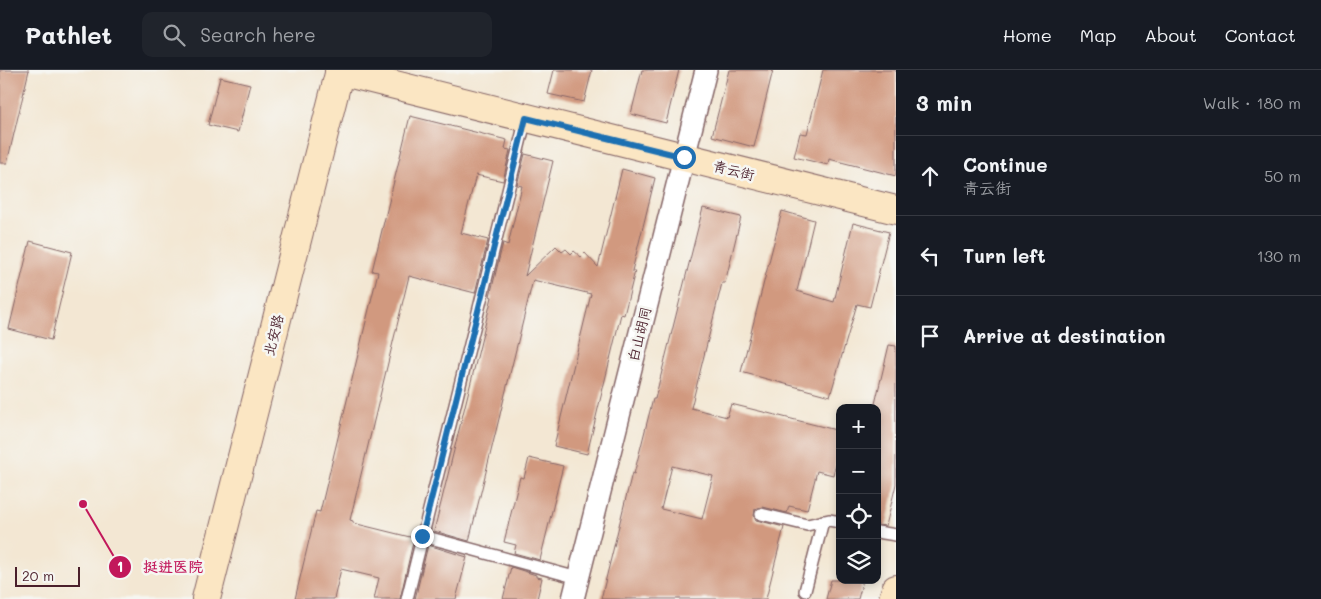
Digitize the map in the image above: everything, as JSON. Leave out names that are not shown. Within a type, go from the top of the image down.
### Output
[{"type":"street","name":"白山胡同","points":[[573,599],[706,70]]},
{"type":"street","name":"青云街","points":[[340,71],[896,210]]},
{"type":"street","name":"北安路","points":[[206,599],[340,71]]},
{"type":"street","points":[[894,599],[896,589]]},
{"type":"lane","points":[[407,599],[526,118]]},
{"type":"lane","points":[[761,514],[807,526],[828,520],[836,521]]},
{"type":"lane","points":[[805,591],[823,521]]},
{"type":"lane","points":[[881,533],[896,535]]},
{"type":"lane","points":[[422,536],[578,578]]},
{"type":"building","points":[[0,70],[29,70],[7,163],[0,163]]},
{"type":"building","points":[[554,70],[592,70],[584,102],[548,94]]},
{"type":"building","points":[[642,70],[679,70],[666,123],[631,114]]},
{"type":"building","points":[[729,70],[773,70],[754,147],[712,136]]},
{"type":"building","points":[[823,70],[896,70],[896,176],[829,159],[828,165],[794,157],[800,133],[807,134]]},
{"type":"building","points":[[220,77],[250,84],[238,132],[208,125]]},
{"type":"building","points":[[410,116],[507,140],[505,149],[510,150],[503,181],[476,175],[461,233],[488,240],[475,293],[409,276],[350,520],[353,523],[414,538],[400,599],[374,599],[379,578],[341,569],[334,599],[295,599],[316,511],[320,512],[378,272],[372,271]]},
{"type":"building","points":[[525,154],[553,161],[525,276],[556,246],[562,252],[566,249],[571,254],[574,251],[581,257],[585,253],[598,267],[622,169],[655,178],[632,271],[635,271],[624,315],[621,314],[587,454],[554,446],[591,294],[533,280],[469,541],[434,531],[492,297],[490,296],[503,243],[508,245],[522,186],[517,185]]},
{"type":"building","points":[[703,208],[741,217],[725,283],[722,283],[691,408],[727,417],[731,404],[836,430],[836,463],[833,475],[817,471],[807,510],[789,506],[787,513],[763,507],[755,509],[754,516],[756,520],[784,527],[766,599],[601,599],[632,473],[634,474],[653,399],[655,399]],"holes":[[[672,466],[713,476],[702,519],[661,509]]]},
{"type":"building","points":[[782,211],[814,220],[797,291],[834,302],[853,223],[889,232],[870,307],[857,304],[830,396],[741,372]]},
{"type":"building","points":[[30,241],[72,252],[51,340],[9,329]]},
{"type":"building","points":[[889,345],[896,346],[896,484],[886,526],[881,525],[881,404],[875,404]]},
{"type":"building","points":[[529,458],[563,466],[540,560],[514,553],[516,545],[504,542],[520,477],[524,478]]},
{"type":"building","points":[[428,545],[467,557],[456,599],[415,599]]},
{"type":"building","points":[[511,567],[542,578],[537,599],[503,599]]},
{"type":"building","points":[[831,580],[836,580],[836,584],[862,584],[858,599],[826,599]]},
{"type":"place","name":"挺进医院","points":[[83,504]]},
{"type":"route","points":[[422,536],[526,118],[684,157]]}]
